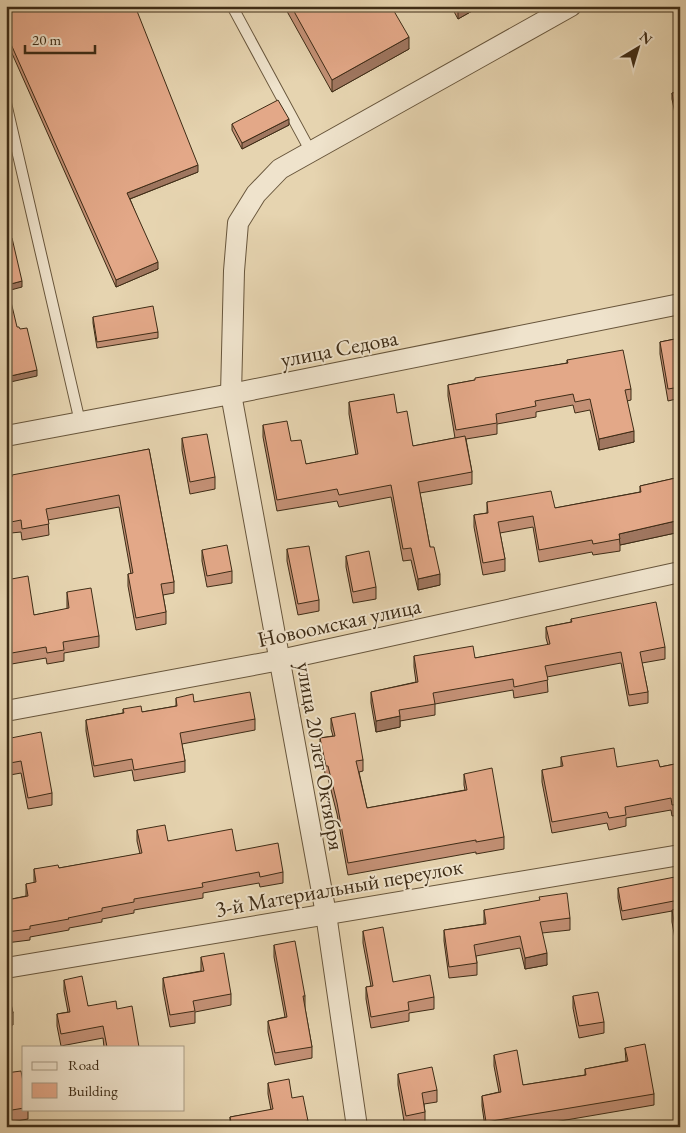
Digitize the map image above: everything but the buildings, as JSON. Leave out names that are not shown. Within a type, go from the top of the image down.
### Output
[{"type":"street","name":"улица 20 лет Октября","points":[[357,1127],[326,914],[231,394],[234,271],[238,223],[256,194],[280,169],[571,6]]},
{"type":"street","name":"улица Седова","points":[[6,436],[231,394],[680,304]]},
{"type":"street","name":"Новоомская улица","points":[[6,712],[280,660],[680,572]]},
{"type":"street","name":"3-й Материальный переулок","points":[[6,968],[680,855]]},
{"type":"lane","points":[[232,6],[311,152]]},
{"type":"lane","points":[[6,103],[80,422]]}]
